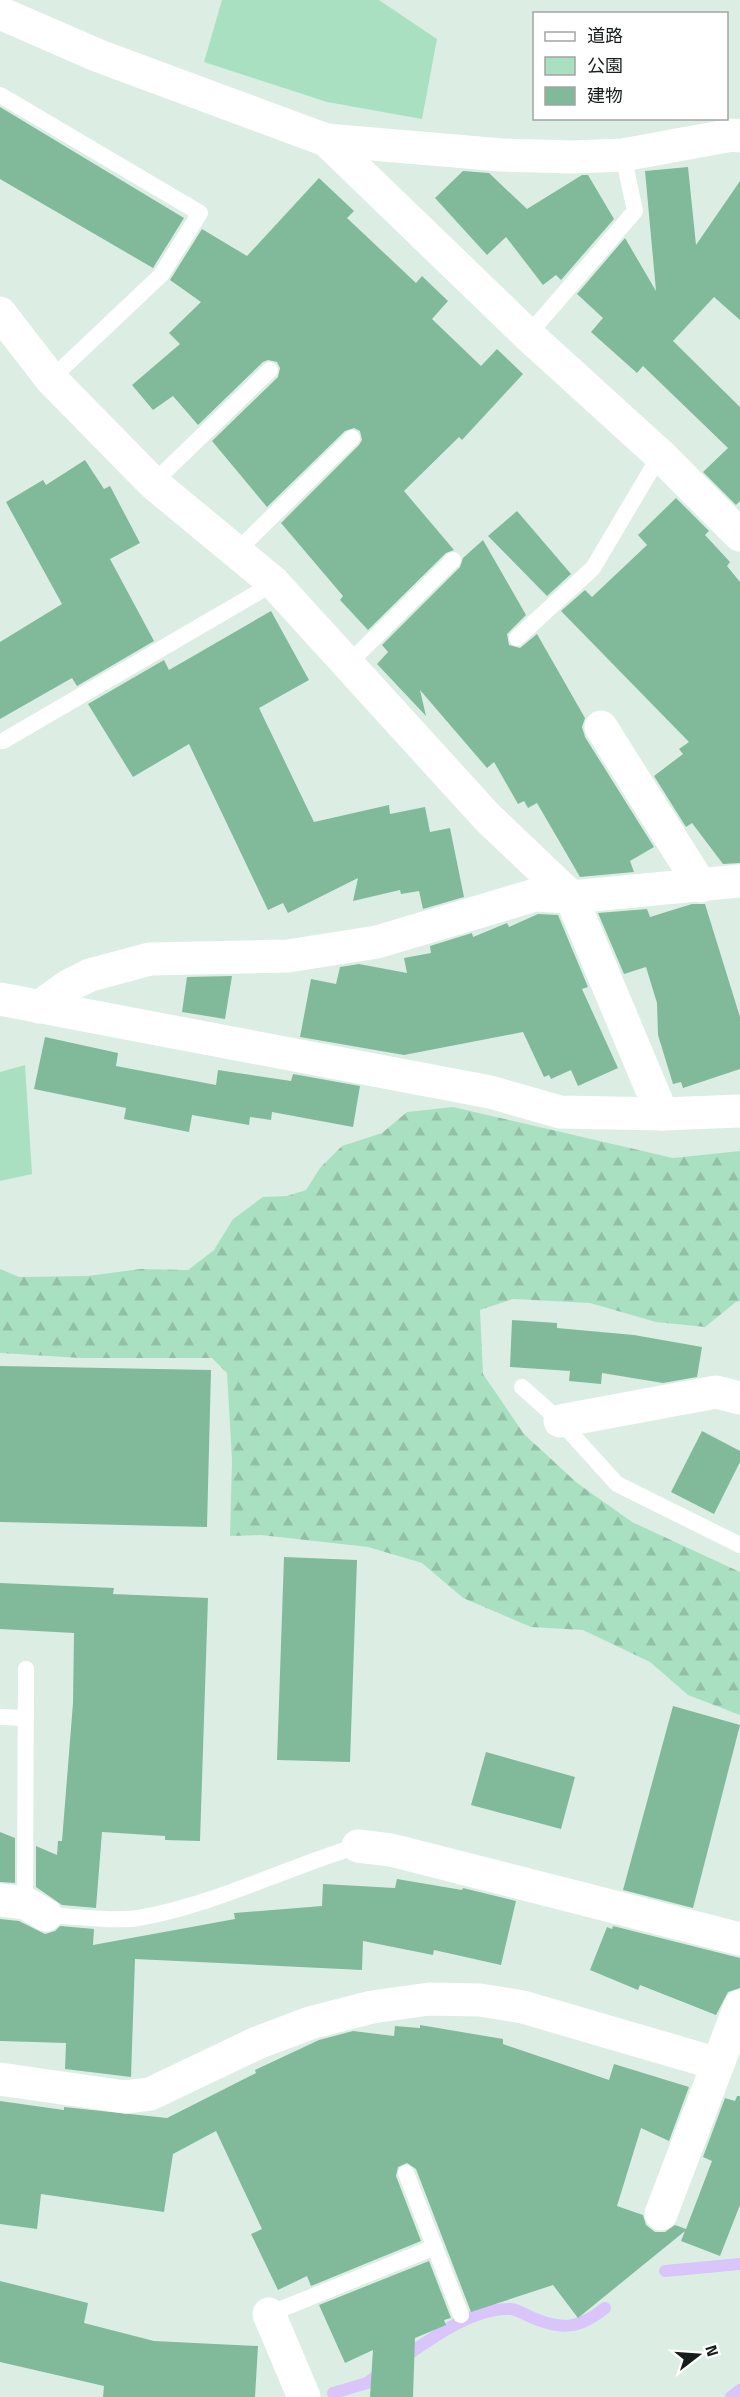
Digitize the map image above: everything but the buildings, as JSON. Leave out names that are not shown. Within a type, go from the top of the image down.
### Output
[{"type":"street","points":[[0,13],[99,56],[326,140],[502,155],[573,157],[622,155],[732,135],[740,136]]},
{"type":"street","points":[[326,140],[528,335],[660,455],[740,535]]},
{"type":"street","points":[[0,314],[51,379],[153,483],[274,583],[487,817],[571,897],[662,1114]]},
{"type":"street","points":[[600,727],[701,886]]},
{"type":"street","points":[[39,1007],[68,986],[90,975],[150,959],[288,956],[377,942],[535,895],[571,897],[740,881]]},
{"type":"street","points":[[0,999],[490,1092],[560,1112],[662,1114],[740,1111]]},
{"type":"street","points":[[560,1422],[716,1392],[740,1398]]},
{"type":"street","points":[[358,1846],[391,1850],[740,1939]]},
{"type":"street","points":[[0,2079],[125,2097],[150,2094],[257,2043],[310,2023],[372,2007],[429,1999],[480,2000],[523,2007],[718,2064]]},
{"type":"street","points":[[661,2214],[740,2006]]},
{"type":"street","points":[[269,2314],[304,2397]]},
{"type":"lane","points":[[0,95],[200,213],[161,275],[51,379]]},
{"type":"lane","points":[[528,335],[635,211],[622,155]]},
{"type":"lane","points":[[153,483],[270,370]]},
{"type":"lane","points":[[237,551],[352,438]]},
{"type":"lane","points":[[517,638],[592,568],[660,455]]},
{"type":"lane","points":[[349,663],[453,560]]},
{"type":"lane","points":[[3,741],[274,583]]},
{"type":"lane","points":[[522,1387],[560,1422],[618,1484],[740,1545]]},
{"type":"lane","points":[[26,1669],[24,1906],[137,1918],[214,1897],[308,1861],[358,1846]]},
{"type":"lane","points":[[0,1717],[26,1718]]},
{"type":"lane","points":[[406,2173],[462,2315]]},
{"type":"lane","points":[[269,2314],[435,2247]]},
{"type":"green space","points":[[222,0],[379,0],[437,39],[422,119],[327,102],[204,62]]},
{"type":"green space","points":[[25,1065],[32,1174],[0,1181],[0,1072]]},
{"type":"green space","points":[[453,1107],[673,1158],[740,1151],[740,1301],[705,1327],[656,1322],[590,1303],[513,1299],[480,1310],[483,1374],[524,1434],[577,1483],[632,1522],[740,1572],[740,1715],[688,1695],[650,1662],[583,1630],[531,1627],[463,1598],[422,1563],[368,1547],[261,1535],[230,1536],[232,1460],[227,1373],[212,1358],[81,1358],[0,1353],[0,1269],[19,1277],[87,1276],[141,1269],[188,1270],[214,1250],[233,1219],[263,1197],[287,1196],[306,1190],[320,1168],[342,1146],[382,1133],[407,1112]]},
{"type":"waterway","points":[[665,2271],[740,2264]]},
{"type":"waterway","points":[[403,2358],[454,2325],[483,2313],[511,2309],[543,2322],[562,2326],[578,2324],[605,2308]]},
{"type":"waterway","points":[[333,2393],[367,2383],[384,2371]]},
{"type":"waterway","points":[[731,2397],[740,2390]]}]
